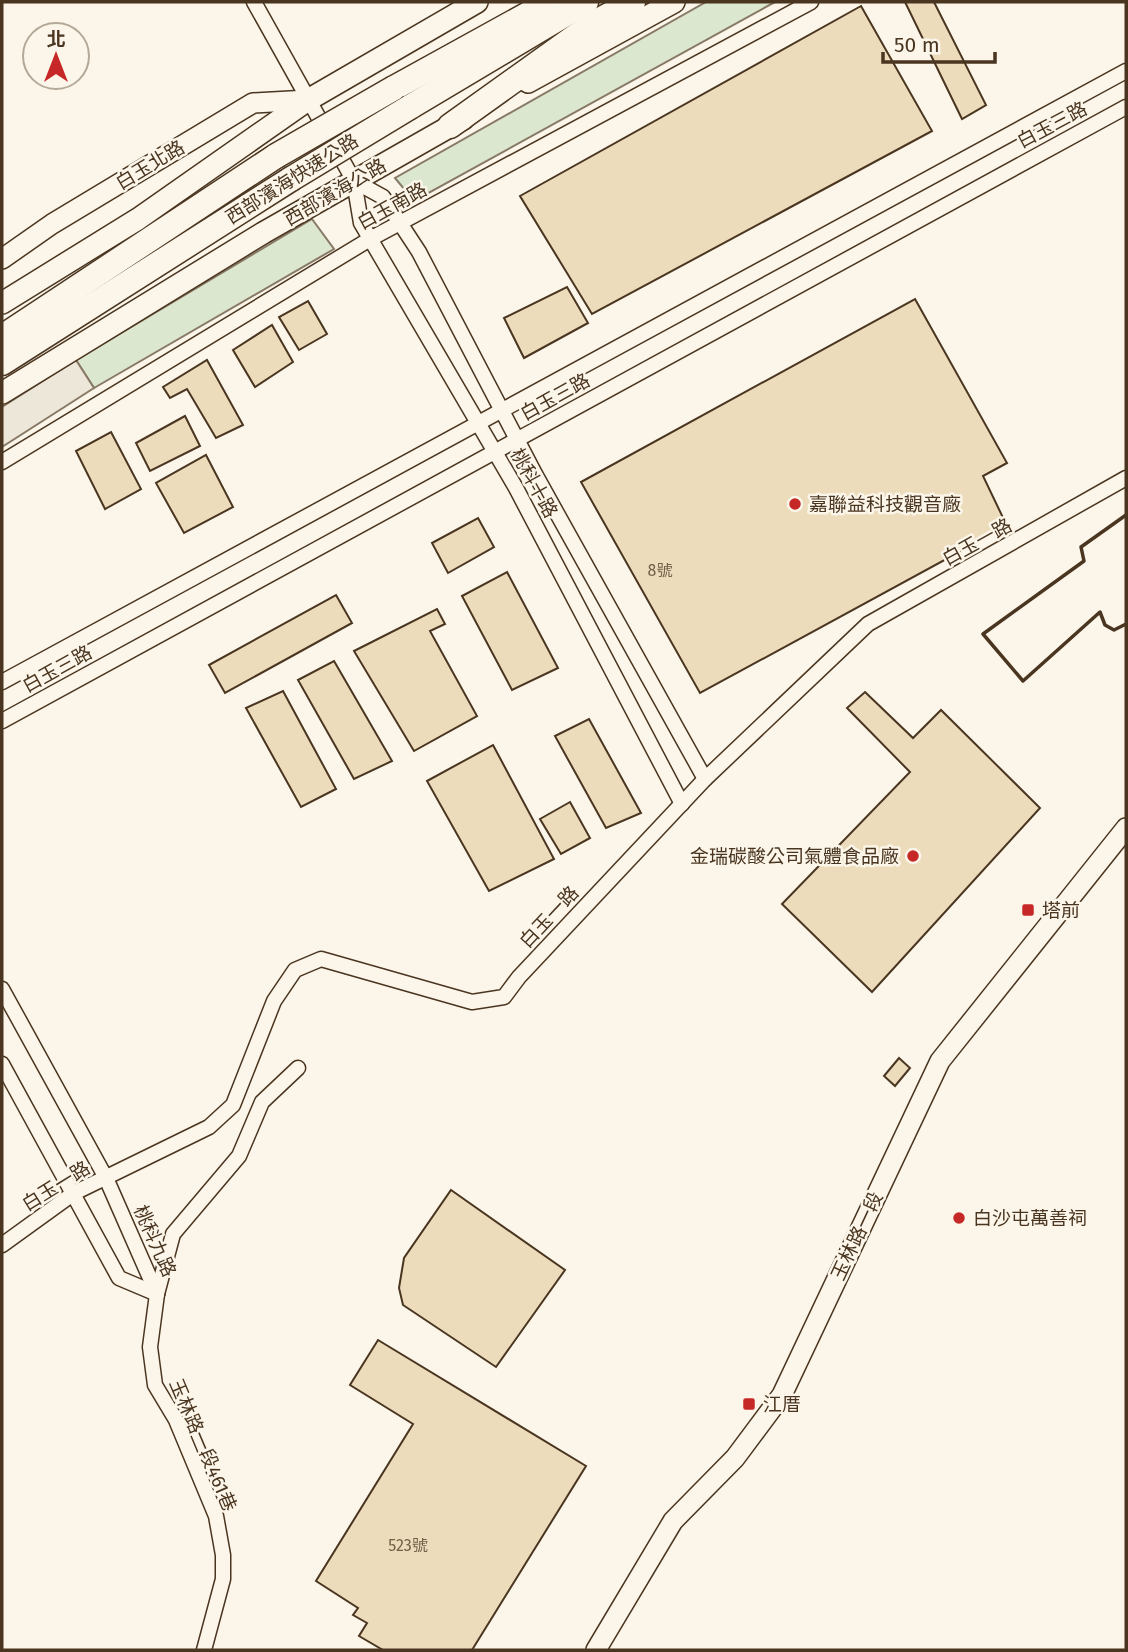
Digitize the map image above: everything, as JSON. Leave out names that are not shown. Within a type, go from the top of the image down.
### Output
[{"type":"highway","name":"西部濱海快速公路","points":[[2,363],[291,179],[402,98],[550,2]]},
{"type":"highway","name":"西部濱海快速公路","points":[[2,337],[276,156],[402,98],[586,2]]},
{"type":"highway","points":[[450,126],[594,23],[633,2]]},
{"type":"main road","points":[[2,303],[138,219],[308,100],[477,2]]},
{"type":"main road","name":"西部濱海公路","points":[[2,393],[263,233],[674,2]]},
{"type":"street","name":"桃科十路","points":[[254,2],[354,181],[361,223],[495,453],[682,804]]},
{"type":"street","name":"白玉南路","points":[[2,463],[370,239],[811,2]]},
{"type":"street","name":"白玉三路","points":[[2,681],[1126,71]]},
{"type":"street","name":"白玉北路","points":[[2,259],[52,224],[253,103],[308,100]]},
{"type":"street","name":"白玉三路","points":[[2,721],[1126,107]]},
{"type":"street","name":"桃科十路","points":[[354,181],[383,197],[400,223],[705,779]]},
{"type":"street","name":"白玉一路","points":[[2,1245],[74,1193],[209,1126],[233,1105],[274,1001],[295,970],[321,959],[354,966],[425,991],[472,1002],[504,997],[705,779],[868,624],[1126,478]]},
{"type":"street","name":"玉林路一段","points":[[596,1650],[673,1521],[735,1458],[782,1395],[940,1061],[1126,828]]},
{"type":"street","name":"桃科九路","points":[[2,989],[106,1178],[158,1294]]},
{"type":"street","name":"桃科九路","points":[[2,1064],[120,1278],[158,1294]]},
{"type":"street","name":"玉林路一段461巷","points":[[204,1650],[223,1579],[223,1555],[216,1516],[176,1420],[155,1385],[150,1347],[158,1294],[173,1234],[239,1156],[262,1102],[298,1068]]},
{"type":"green space","points":[[706,2],[775,2],[414,201],[395,178]]},
{"type":"green space","points":[[312,219],[334,249],[94,388],[76,360]]},
{"type":"shaded area","points":[[76,360],[94,388],[2,447],[2,407]]},
{"type":"building","points":[[905,2],[934,2],[986,105],[962,119]]},
{"type":"building","points":[[861,6],[932,131],[592,314],[520,196]]},
{"type":"building","points":[[567,287],[588,323],[524,358],[504,318]]},
{"type":"building","name":"嘉聯益科技觀音廠","points":[[915,299],[1007,463],[983,476],[1007,526],[700,693],[581,482]]},
{"type":"building","points":[[308,301],[327,334],[299,350],[279,317]]},
{"type":"building","points":[[272,325],[293,362],[255,387],[233,350]]},
{"type":"building","points":[[207,360],[243,425],[216,438],[187,389],[170,398],[163,387]]},
{"type":"building","points":[[185,416],[200,446],[150,471],[136,443]]},
{"type":"building","points":[[111,432],[141,489],[105,509],[76,451]]},
{"type":"building","points":[[206,455],[233,507],[184,533],[156,483]]},
{"type":"building","points":[[478,518],[494,547],[448,573],[432,543]]},
{"type":"building","points":[[507,572],[558,668],[512,690],[462,596]]},
{"type":"building","points":[[336,595],[352,623],[225,693],[209,665]]},
{"type":"building","points":[[437,609],[445,624],[430,631],[477,716],[414,751],[354,651]]},
{"type":"building","points":[[334,661],[392,761],[354,779],[298,680]]},
{"type":"building","points":[[283,691],[336,789],[301,807],[246,708]]},
{"type":"building","name":"金瑞碳酸公司氣體食品廠","points":[[865,692],[913,738],[941,710],[1040,808],[872,992],[782,904],[910,772],[847,708]]},
{"type":"building","points":[[589,719],[641,813],[606,828],[555,736]]},
{"type":"building","points":[[493,745],[554,859],[489,891],[427,781]]},
{"type":"building","points":[[570,802],[590,838],[561,854],[540,819]]},
{"type":"building","points":[[899,1058],[910,1068],[895,1086],[884,1076]]},
{"type":"building","points":[[451,1190],[565,1270],[496,1367],[403,1305],[399,1288],[404,1258]]},
{"type":"building","points":[[378,1340],[586,1466],[472,1650],[383,1650],[359,1636],[367,1623],[353,1615],[358,1608],[316,1581],[413,1424],[350,1385]]},
{"type":"wall","points":[[1126,515],[1081,547],[1084,561],[983,634],[1023,681],[1100,612],[1105,625],[1114,630],[1126,624]]},
{"type":"place","name":"嘉聯益科技觀音廠","points":[[795,504]]},
{"type":"place","name":"金瑞碳酸公司氣體食品廠","points":[[913,856]]},
{"type":"place","name":"塔前","points":[[1028,910]]},
{"type":"place","name":"白沙屯萬善祠","points":[[959,1218]]},
{"type":"place","name":"江厝","points":[[749,1404]]}]
